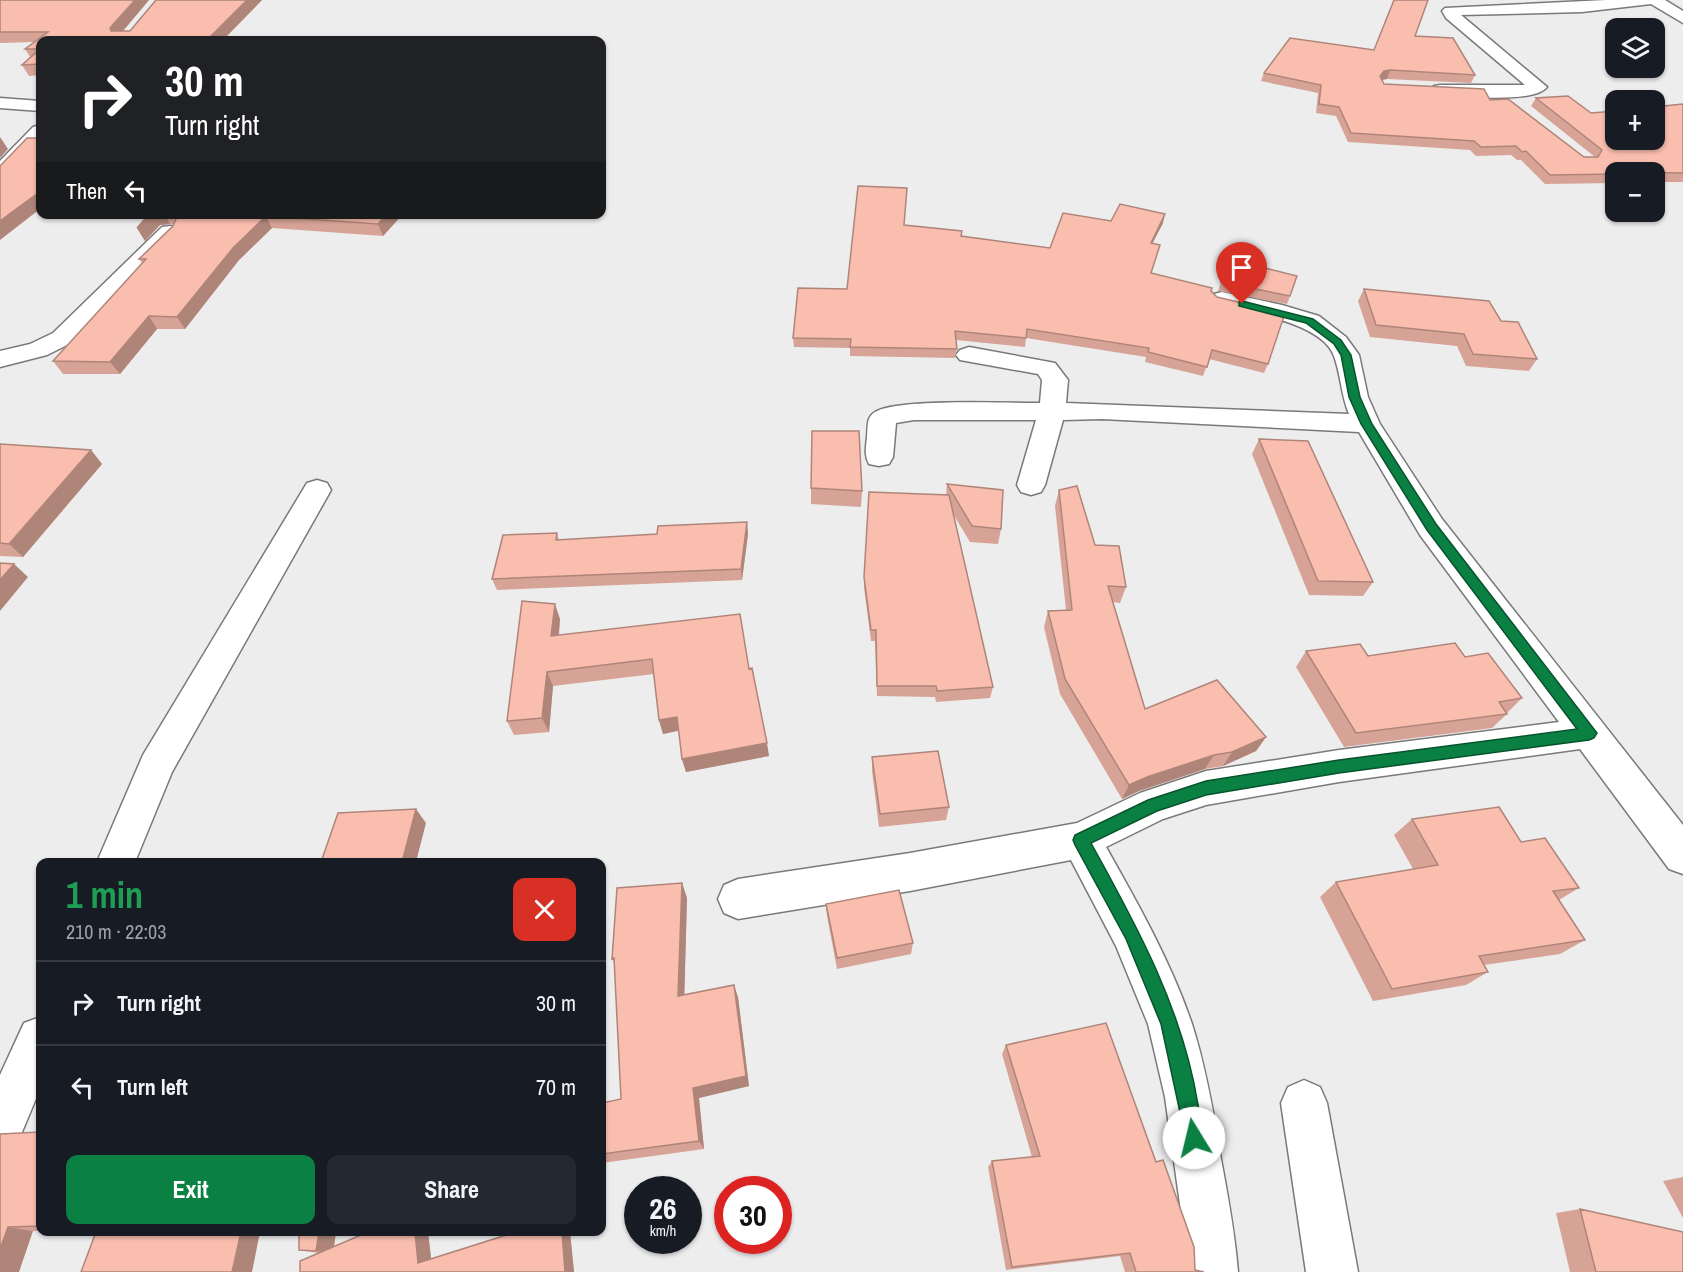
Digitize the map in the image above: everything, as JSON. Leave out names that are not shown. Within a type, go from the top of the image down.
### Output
[{"type":"street","points":[[1422,88],[1497,91],[1538,87],[1451,15],[1450,11],[1582,7],[1649,0]]},
{"type":"street","points":[[1655,0],[1683,18]]},
{"type":"street","points":[[1497,91],[1524,112]]},
{"type":"street","points":[[4,111],[33,105]]},
{"type":"street","points":[[0,172],[36,135]]},
{"type":"street","points":[[0,359],[38,350],[63,338],[170,232]]},
{"type":"street","points":[[1222,299],[1282,312],[1310,321],[1337,342],[1346,355],[1354,397],[1367,424],[1431,527],[1683,856]]},
{"type":"street","points":[[969,355],[1046,368],[1055,380],[1052,410],[1030,485]]},
{"type":"street","points":[[879,457],[882,419],[890,415],[914,412],[1052,410],[1367,424]]},
{"type":"street","points":[[118,858],[156,766],[317,490]]},
{"type":"street","points":[[738,899],[910,872],[1081,840],[1153,805],[1206,788],[1339,766],[1589,733]]},
{"type":"street","points":[[1081,840],[1132,933],[1170,1024],[1188,1097],[1210,1240],[1212,1272]]},
{"type":"street","points":[[0,1127],[36,1048]]},
{"type":"street","points":[[1304,1103],[1332,1272]]},
{"type":"building","points":[[0,0],[135,0],[110,28],[111,31],[130,31],[156,0],[247,0],[211,36],[43,36],[48,32],[0,32]]},
{"type":"building","points":[[1394,0],[1428,0],[1415,36],[1453,38],[1475,75],[1390,70],[1384,71],[1380,76],[1384,84],[1484,89],[1490,100],[1508,99],[1584,157],[1598,157],[1602,150],[1536,98],[1568,96],[1591,113],[1605,112],[1605,150],[1665,150],[1665,106],[1683,104],[1683,173],[1665,173],[1665,162],[1605,162],[1605,174],[1550,175],[1526,151],[1522,152],[1516,146],[1481,147],[1474,141],[1351,133],[1339,107],[1319,104],[1321,85],[1264,73],[1290,38],[1374,50]]},
{"type":"building","points":[[36,41],[36,49],[25,49]]},
{"type":"building","points":[[36,53],[36,64],[22,65]]},
{"type":"building","points":[[27,138],[36,138],[36,194],[0,221],[0,166]]},
{"type":"building","points":[[858,186],[907,188],[904,225],[962,231],[961,236],[1050,248],[1063,213],[1111,221],[1120,204],[1165,214],[1151,243],[1160,245],[1151,273],[1212,288],[1211,291],[1217,297],[1285,313],[1268,364],[1212,350],[1207,367],[1148,352],[1149,348],[1027,329],[1026,338],[955,331],[957,349],[850,347],[851,339],[793,338],[798,288],[847,289]]},
{"type":"building","points":[[176,219],[263,219],[233,248],[177,317],[149,316],[110,362],[53,361],[146,259],[139,259],[173,226]]},
{"type":"building","points":[[308,219],[382,219],[378,224]]},
{"type":"building","points":[[1233,260],[1297,276],[1290,296],[1221,282]]},
{"type":"building","points":[[1364,289],[1489,301],[1501,321],[1518,322],[1537,359],[1473,354],[1464,334],[1376,325]]},
{"type":"building","points":[[812,431],[859,431],[862,491],[811,488]]},
{"type":"building","points":[[1259,439],[1308,441],[1373,582],[1318,581]]},
{"type":"building","points":[[0,444],[91,450],[9,544],[0,543]]},
{"type":"building","points":[[947,484],[1003,490],[1001,529],[972,526]]},
{"type":"building","points":[[1077,486],[1095,545],[1119,546],[1126,587],[1108,586],[1145,709],[1217,680],[1266,737],[1232,752],[1214,755],[1129,785],[1065,679],[1048,611],[1072,610],[1059,490]]},
{"type":"building","points":[[869,492],[949,495],[993,687],[937,691],[936,686],[877,686],[876,630],[871,630],[864,577]]},
{"type":"building","points":[[747,522],[741,569],[492,579],[503,535],[557,533],[556,540],[657,534],[658,526]]},
{"type":"building","points":[[0,563],[14,564],[0,580]]},
{"type":"building","points":[[522,601],[555,604],[551,636],[740,614],[749,669],[752,668],[767,743],[682,759],[677,717],[659,720],[652,659],[547,672],[542,718],[507,721]]},
{"type":"building","points":[[1455,643],[1465,657],[1488,653],[1522,698],[1499,702],[1507,714],[1356,733],[1306,651],[1360,644],[1368,656]]},
{"type":"building","points":[[938,751],[949,807],[880,814],[872,757]]},
{"type":"building","points":[[1499,807],[1521,842],[1545,838],[1579,888],[1553,891],[1585,940],[1479,956],[1488,972],[1392,989],[1336,882],[1438,865],[1412,819]]},
{"type":"building","points":[[416,809],[403,858],[322,858],[338,813]]},
{"type":"building","points":[[682,883],[678,996],[734,985],[746,1076],[693,1088],[699,1141],[606,1153],[606,1102],[621,1099],[614,958],[612,959],[617,888]]},
{"type":"building","points":[[899,890],[913,943],[837,958],[826,904]]},
{"type":"building","points":[[1106,1023],[1156,1162],[1163,1160],[1194,1247],[1195,1270],[1204,1272],[1136,1272],[1130,1253],[1012,1267],[992,1161],[1040,1156],[1006,1045]]},
{"type":"building","points":[[36,1132],[36,1226],[8,1227],[0,1249],[0,1134]]},
{"type":"building","points":[[1580,1209],[1683,1232],[1683,1272],[1596,1272]]},
{"type":"building","points":[[94,1236],[240,1236],[232,1272],[81,1272]]},
{"type":"building","points":[[299,1236],[318,1236],[316,1251],[299,1250]]},
{"type":"building","points":[[359,1236],[415,1236],[418,1263],[503,1236],[562,1236],[565,1272],[300,1272],[300,1261]]},
{"type":"route","points":[[1194,1138],[1188,1097],[1170,1024],[1132,933],[1081,840],[1153,805],[1206,788],[1339,766],[1589,733],[1431,527],[1367,424],[1354,397],[1346,355],[1337,342],[1310,321],[1282,312],[1242,304]]}]
